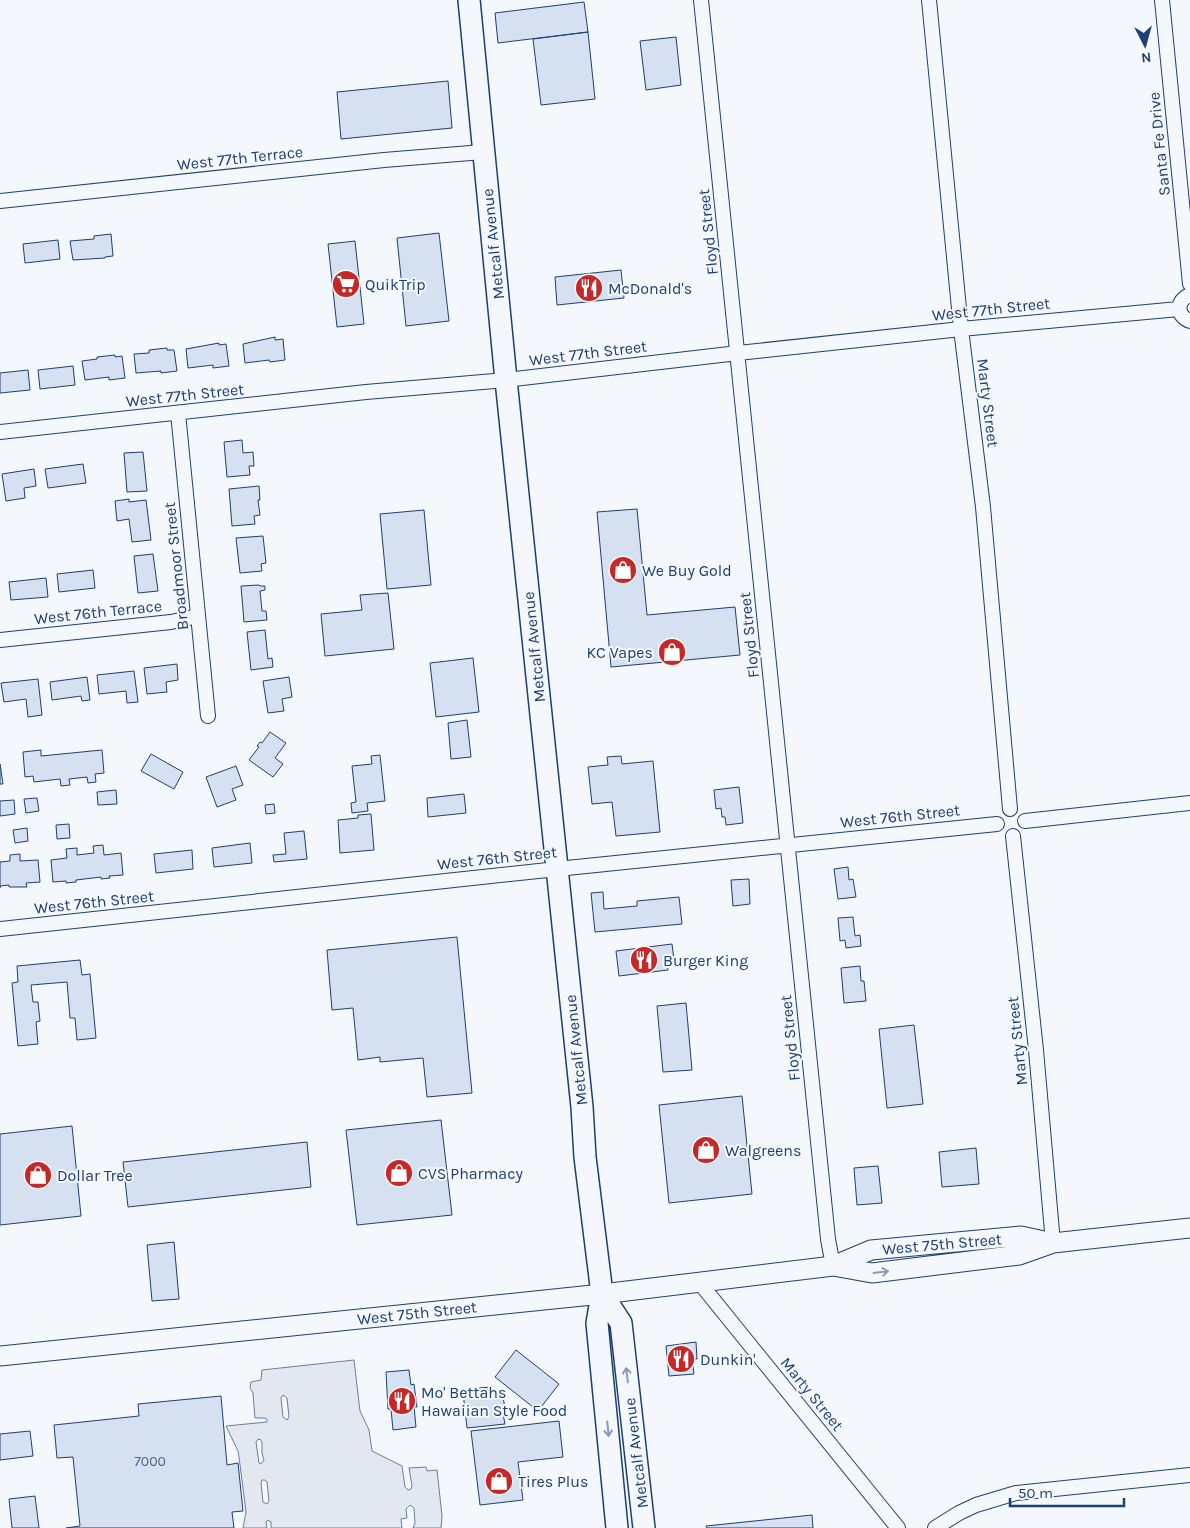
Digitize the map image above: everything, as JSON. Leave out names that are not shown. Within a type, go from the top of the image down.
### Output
[{"type":"main road","name":"Metcalf Avenue","points":[[469,0],[506,380],[582,1107],[585,1158],[602,1294],[597,1323],[617,1528]]},
{"type":"main road","name":"West 75th Street","points":[[0,1356],[602,1294],[833,1266],[871,1250],[1021,1236],[1053,1243],[1190,1228]]},
{"type":"main road","name":"Metcalf Avenue","points":[[602,1294],[621,1323],[644,1528]]},
{"type":"street","name":"Floyd Street","points":[[701,0],[828,1239],[833,1266]]},
{"type":"street","name":"Marty Street","points":[[929,0],[961,329],[983,507],[1010,810]]},
{"type":"street","name":"Santa Fe Drive","points":[[1162,0],[1190,284]]},
{"type":"street","name":"West 77th Terrace","points":[[0,201],[384,160],[483,152]]},
{"type":"street","points":[[1190,295],[1181,301],[1179,309],[1183,318],[1190,321]]},
{"type":"street","name":"West 77th Street","points":[[0,432],[366,392],[506,380],[961,329],[1179,309]]},
{"type":"street","name":"Broadmoor Street","points":[[178,413],[208,716]]},
{"type":"street","name":"West 76th Terrace","points":[[0,640],[171,622],[198,616]]},
{"type":"street","points":[[1025,821],[1190,803]]},
{"type":"street","points":[[1010,810],[1022,813],[1025,821],[1022,831],[1013,836],[1005,836],[997,824],[1001,813],[1010,810]]},
{"type":"street","name":"West 76th Street","points":[[0,930],[557,869],[997,824]]},
{"type":"street","name":"Marty Street","points":[[1013,836],[1036,1050],[1053,1243]]},
{"type":"street","name":"Marty Street","points":[[699,1282],[898,1528]]},
{"type":"street","points":[[936,1528],[959,1513],[976,1505],[1016,1493],[1190,1475]]},
{"type":"shaded area","points":[[354,1360],[360,1411],[369,1430],[372,1451],[402,1466],[405,1487],[408,1490],[412,1486],[409,1468],[426,1467],[427,1471],[437,1470],[442,1516],[441,1528],[413,1528],[415,1523],[414,1508],[410,1505],[406,1509],[407,1518],[401,1519],[402,1528],[271,1528],[271,1522],[268,1520],[266,1522],[267,1528],[243,1528],[246,1512],[238,1451],[226,1426],[267,1422],[265,1418],[255,1418],[253,1393],[250,1388],[251,1382],[261,1380],[262,1370]],"holes":[[[283,1395],[287,1398],[289,1417],[287,1420],[283,1417],[281,1398]],[[260,1439],[262,1442],[264,1460],[261,1464],[259,1463],[257,1440]],[[262,1480],[267,1482],[269,1501],[267,1504],[263,1502]]]},
{"type":"building","points":[[584,2],[588,32],[498,43],[495,13]]},
{"type":"building","points":[[588,32],[595,99],[541,105],[533,39]]},
{"type":"building","points":[[676,37],[681,85],[646,90],[640,41]]},
{"type":"building","points":[[448,81],[452,128],[341,139],[337,92]]},
{"type":"building","name":"QuikTrip","points":[[439,233],[449,321],[406,326],[397,238]]},
{"type":"building","points":[[111,234],[113,256],[73,260],[70,241],[94,239],[94,236]]},
{"type":"building","points":[[58,240],[60,259],[25,263],[23,244]]},
{"type":"building","name":"QuikTrip","points":[[355,241],[364,324],[337,327],[328,244]]},
{"type":"building","name":"McDonald's","points":[[621,270],[624,298],[557,305],[555,277]]},
{"type":"building","points":[[275,337],[275,340],[283,339],[285,360],[245,363],[243,344]]},
{"type":"building","points":[[219,343],[219,345],[226,344],[229,366],[213,368],[213,365],[188,368],[186,349]]},
{"type":"building","points":[[167,348],[167,350],[174,350],[177,371],[136,373],[134,354],[149,353],[149,350]]},
{"type":"building","points":[[115,355],[115,357],[122,356],[125,378],[109,380],[109,377],[85,380],[82,361]]},
{"type":"building","points":[[73,366],[75,385],[40,389],[38,370]]},
{"type":"building","points":[[28,370],[30,390],[0,393],[0,373]]},
{"type":"building","points":[[242,440],[243,453],[253,452],[254,466],[249,466],[250,475],[227,477],[224,442]]},
{"type":"building","points":[[143,452],[147,491],[127,492],[124,453]]},
{"type":"building","points":[[83,464],[86,483],[48,488],[45,469]]},
{"type":"building","points":[[34,469],[36,486],[24,488],[25,498],[6,501],[2,474]]},
{"type":"building","points":[[259,486],[260,515],[254,516],[255,524],[232,526],[229,489]]},
{"type":"building","points":[[129,499],[129,502],[146,500],[151,540],[132,542],[129,519],[117,521],[115,501]]},
{"type":"building","points":[[637,509],[647,615],[735,607],[740,655],[611,667],[597,512]]},
{"type":"building","points":[[424,510],[431,585],[387,589],[380,514]]},
{"type":"building","points":[[263,536],[266,563],[261,564],[262,571],[240,573],[236,538]]},
{"type":"building","points":[[153,554],[158,591],[138,593],[134,556]]},
{"type":"building","points":[[93,570],[95,588],[59,592],[57,574]]},
{"type":"building","points":[[46,578],[48,597],[11,600],[9,582]]},
{"type":"building","points":[[241,586],[265,586],[265,590],[260,591],[262,611],[266,611],[267,620],[244,622]]},
{"type":"building","points":[[388,593],[394,649],[325,656],[321,614],[362,610],[360,595]]},
{"type":"building","points":[[265,630],[268,659],[272,658],[273,667],[251,670],[247,632]]},
{"type":"building","points":[[473,658],[479,712],[436,717],[430,663]]},
{"type":"building","points":[[177,664],[178,680],[166,682],[167,692],[147,694],[144,668]]},
{"type":"building","points":[[134,671],[138,702],[127,703],[126,691],[99,694],[97,675]]},
{"type":"building","points":[[87,677],[90,700],[82,701],[81,696],[52,700],[50,682]]},
{"type":"building","points":[[289,677],[292,697],[282,699],[284,711],[268,713],[263,681]]},
{"type":"building","points":[[38,679],[42,715],[28,717],[26,699],[4,702],[1,683]]},
{"type":"building","points":[[467,720],[471,757],[451,759],[448,723]]},
{"type":"building","points":[[270,732],[286,743],[275,758],[283,764],[273,777],[249,760],[259,747],[257,746],[260,742],[262,743]]},
{"type":"building","points":[[41,750],[41,756],[102,750],[104,773],[95,774],[96,782],[88,783],[87,777],[69,779],[70,785],[61,786],[60,779],[34,782],[33,776],[25,777],[23,752]]},
{"type":"building","points":[[151,754],[183,772],[174,789],[141,771]]},
{"type":"building","points":[[380,755],[385,801],[367,803],[368,811],[352,813],[351,803],[356,802],[352,766],[372,764],[371,756]]},
{"type":"building","points":[[621,756],[622,764],[653,761],[660,832],[616,836],[612,802],[592,804],[588,767],[608,765],[607,757]]},
{"type":"building","points":[[0,764],[3,784],[0,784]]},
{"type":"building","points":[[236,766],[243,785],[232,789],[236,800],[217,807],[206,777]]},
{"type":"building","points":[[739,787],[743,823],[726,825],[725,817],[722,817],[721,808],[716,809],[714,790]]},
{"type":"building","points":[[116,790],[117,804],[98,805],[97,792]]},
{"type":"building","points":[[464,794],[466,813],[428,817],[427,798]]},
{"type":"building","points":[[37,798],[39,811],[26,813],[24,799]]},
{"type":"building","points":[[14,800],[15,814],[0,816],[0,801]]},
{"type":"building","points":[[274,804],[275,813],[266,814],[265,805]]},
{"type":"building","points":[[371,814],[374,850],[340,853],[338,820],[358,818],[358,815]]},
{"type":"building","points":[[69,824],[70,838],[57,839],[56,825]]},
{"type":"building","points":[[27,828],[28,841],[15,843],[13,830]]},
{"type":"building","points":[[304,831],[307,859],[274,862],[273,855],[286,854],[284,833]]},
{"type":"building","points":[[250,843],[252,863],[214,867],[212,848]]},
{"type":"building","points":[[103,845],[104,855],[121,853],[123,875],[109,876],[110,878],[101,879],[101,877],[76,880],[76,882],[66,883],[66,881],[53,882],[51,860],[67,858],[66,849],[77,848],[77,855],[94,853],[93,846]]},
{"type":"building","points":[[192,850],[193,869],[156,873],[154,854]]},
{"type":"building","points":[[20,854],[20,861],[38,860],[40,882],[26,883],[27,887],[0,886],[0,862],[10,861],[10,855]]},
{"type":"building","points":[[848,867],[849,880],[853,879],[856,897],[838,899],[834,869]]},
{"type":"building","points":[[749,879],[750,904],[733,906],[731,880]]},
{"type":"building","points":[[603,892],[604,909],[637,906],[637,901],[679,897],[682,924],[595,932],[591,893]]},
{"type":"building","points":[[853,917],[855,936],[860,935],[861,946],[846,948],[845,940],[840,941],[838,918]]},
{"type":"building","points":[[457,937],[472,1093],[427,1097],[423,1058],[380,1062],[380,1057],[358,1060],[353,1008],[332,1010],[327,950]]},
{"type":"building","name":"Burger King","points":[[672,944],[674,960],[667,960],[668,970],[619,976],[616,951]]},
{"type":"building","points":[[80,960],[82,975],[90,974],[96,1038],[77,1040],[75,1018],[70,1018],[67,982],[31,985],[33,1002],[38,1002],[40,1021],[36,1022],[38,1044],[18,1046],[12,983],[18,982],[17,966]]},
{"type":"building","points":[[860,966],[861,981],[864,981],[866,1001],[844,1003],[841,968]]},
{"type":"building","points":[[686,1003],[692,1070],[663,1072],[657,1006]]},
{"type":"building","points":[[914,1025],[923,1104],[887,1108],[879,1029]]},
{"type":"building","name":"Walgreens","points":[[742,1096],[752,1194],[669,1203],[659,1105]]},
{"type":"building","name":"CVS Pharmacy","points":[[441,1120],[452,1215],[357,1225],[346,1130]]},
{"type":"building","name":"Dollar Tree","points":[[72,1126],[81,1216],[0,1225],[0,1134]]},
{"type":"building","points":[[307,1142],[311,1187],[128,1207],[123,1162]]},
{"type":"building","points":[[976,1148],[979,1184],[942,1187],[939,1152]]},
{"type":"building","points":[[878,1166],[882,1203],[857,1205],[854,1168]]},
{"type":"building","points":[[174,1242],[179,1299],[152,1301],[147,1245]]},
{"type":"building","name":"Dunkin'","points":[[696,1342],[697,1359],[692,1359],[694,1374],[669,1376],[666,1346]]},
{"type":"building","points":[[516,1350],[559,1384],[538,1411],[495,1377]]},
{"type":"building","name":"Mo' Bettahs Hawaiian Style Food","points":[[409,1370],[411,1385],[414,1384],[417,1407],[414,1407],[416,1427],[393,1430],[391,1409],[388,1409],[386,1372]]},
{"type":"building","points":[[491,1387],[503,1397],[505,1408],[502,1409],[505,1424],[467,1428],[463,1392]]},
{"type":"building","points":[[221,1396],[227,1465],[238,1463],[243,1511],[232,1512],[234,1528],[66,1528],[80,1526],[73,1457],[57,1458],[54,1425],[139,1416],[138,1404]]},
{"type":"building","name":"Tires Plus","points":[[559,1421],[563,1457],[518,1462],[523,1500],[480,1505],[471,1431]]},
{"type":"building","points":[[30,1431],[33,1456],[0,1460],[0,1434]]},
{"type":"building","points":[[35,1496],[39,1528],[12,1528],[9,1499]]},
{"type":"building","points":[[812,1515],[813,1528],[707,1528],[706,1526]]},
{"type":"place","name":"QuikTrip","points":[[346,284]]},
{"type":"place","name":"McDonald's","points":[[589,288]]},
{"type":"place","name":"We Buy Gold","points":[[623,570]]},
{"type":"place","name":"KC Vapes","points":[[672,652]]},
{"type":"place","name":"Burger King","points":[[644,960]]},
{"type":"place","name":"Walgreens","points":[[706,1150]]},
{"type":"place","name":"CVS Pharmacy","points":[[399,1173]]},
{"type":"place","name":"Dollar Tree","points":[[38,1175]]},
{"type":"place","name":"Dunkin'","points":[[681,1359]]},
{"type":"place","name":"Mo' Bettahs Hawaiian Style Food","points":[[402,1401]]},
{"type":"place","name":"Tires Plus","points":[[499,1481]]}]
